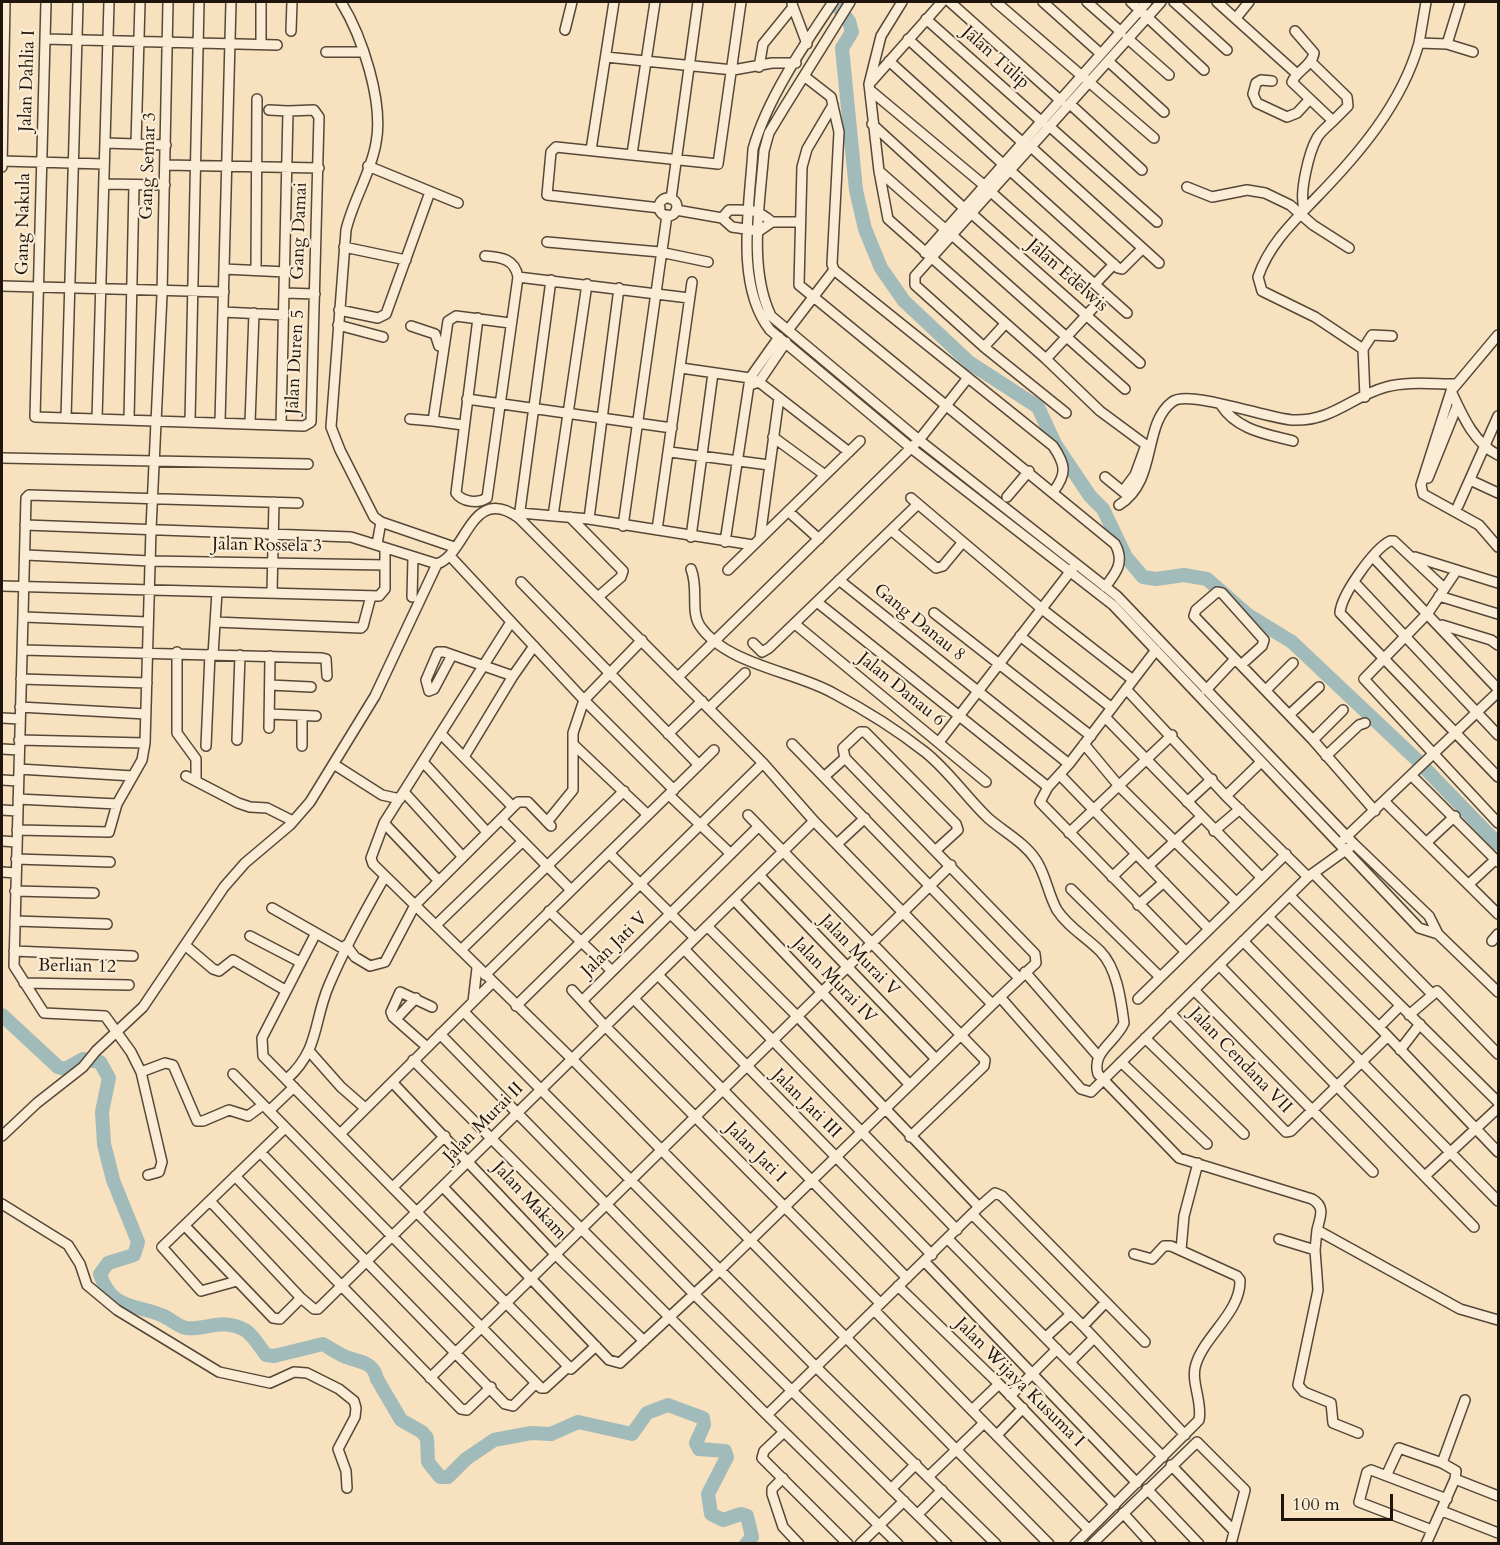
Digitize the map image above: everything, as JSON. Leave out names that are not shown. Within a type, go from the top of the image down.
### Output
[{"type":"street","points":[[2,167],[5,2]]},
{"type":"street","name":"Jalan Dahlia I","points":[[42,162],[46,2]]},
{"type":"street","points":[[78,2],[66,418],[281,425],[288,111],[269,110]]},
{"type":"street","points":[[97,419],[109,2]]},
{"type":"street","points":[[136,144],[140,2]]},
{"type":"street","name":"Gang Semar 3","points":[[17,830],[109,832],[117,804],[142,760],[145,743],[152,499],[162,290],[169,42],[168,2]]},
{"type":"street","points":[[190,422],[199,2]]},
{"type":"street","points":[[220,422],[231,2]]},
{"type":"street","points":[[261,2],[261,44]]},
{"type":"street","points":[[291,31],[292,2]]},
{"type":"street","points":[[341,2],[370,74],[377,125],[376,141],[351,208],[344,247],[331,427],[369,511],[381,522],[452,551],[511,622],[700,825],[730,854]]},
{"type":"street","points":[[565,30],[572,2]]},
{"type":"street","points":[[591,150],[614,2]]},
{"type":"street","points":[[632,154],[655,2]]},
{"type":"street","points":[[671,199],[698,2]]},
{"type":"street","points":[[667,215],[660,208],[547,195],[554,148],[632,154],[675,162],[718,164],[741,2]]},
{"type":"street","points":[[774,326],[759,281],[759,231],[755,211],[753,149],[758,131],[833,2]]},
{"type":"street","points":[[902,2],[881,36],[870,87],[872,124],[888,219],[1046,359],[1100,411],[1146,445],[1126,494]]},
{"type":"street","points":[[870,87],[888,61],[942,2]]},
{"type":"street","points":[[950,2],[1142,170]]},
{"type":"street","points":[[996,2],[1154,138]]},
{"type":"street","points":[[1042,2],[1164,112]]},
{"type":"street","points":[[1087,2],[1169,75]]},
{"type":"street","points":[[1131,2],[1204,70]]},
{"type":"street","points":[[1144,13],[1148,2]]},
{"type":"street","points":[[1066,413],[984,347],[915,285],[915,276],[928,256],[1124,35],[1144,13],[1161,2]]},
{"type":"street","points":[[1174,2],[1227,50]]},
{"type":"street","points":[[1217,2],[1297,74]]},
{"type":"street","points":[[1236,18],[1249,2]]},
{"type":"street","points":[[1363,349],[1259,286],[1258,277],[1284,231],[1367,142],[1414,61],[1426,2]]},
{"type":"street","points":[[1447,44],[1460,2]]},
{"type":"street","points":[[759,67],[763,44],[792,4]]},
{"type":"street","points":[[792,4],[807,44]]},
{"type":"street","points":[[848,5],[769,133],[755,211],[749,230],[748,280],[755,304],[782,339],[911,448],[1074,568],[1106,587],[1351,840],[1431,919],[1438,934],[1498,992]]},
{"type":"street","name":"Jalan Tulip","points":[[926,19],[1157,222]]},
{"type":"street","points":[[1295,31],[1313,49],[1311,62],[1293,79],[1294,86],[1333,121]]},
{"type":"street","points":[[45,39],[277,45]]},
{"type":"street","points":[[908,39],[1159,263]]},
{"type":"street","points":[[1419,43],[1447,44],[1473,52]]},
{"type":"street","points":[[326,52],[362,52]]},
{"type":"street","points":[[606,57],[733,70],[772,63],[796,63]]},
{"type":"street","points":[[888,61],[1114,264],[1122,269],[1143,249]]},
{"type":"street","points":[[1301,211],[1305,174],[1316,140],[1348,106],[1347,97],[1311,62]]},
{"type":"street","points":[[804,76],[828,93],[840,137],[832,264],[834,270],[1053,446],[1064,469],[1063,480],[1053,492]]},
{"type":"street","points":[[1272,81],[1261,80],[1256,83],[1253,94],[1257,103],[1287,117],[1297,113],[1309,100]]},
{"type":"street","points":[[870,87],[1127,313]]},
{"type":"street","points":[[256,270],[257,99]]},
{"type":"street","points":[[833,105],[805,153],[798,281],[813,296],[947,407],[1029,471],[1115,544],[1120,556],[1120,565],[1106,587]]},
{"type":"street","name":"Gang Damai","points":[[288,111],[317,112],[319,168],[315,294]]},
{"type":"street","name":"Jalan Edelwis","points":[[872,124],[1140,363]]},
{"type":"street","points":[[105,143],[166,145]]},
{"type":"street","points":[[2,161],[104,164]]},
{"type":"street","name":"Gang Nakula","points":[[42,162],[34,415],[37,418],[66,418]]},
{"type":"street","points":[[166,165],[319,168]]},
{"type":"street","points":[[368,166],[458,202]]},
{"type":"street","points":[[879,171],[1125,389]]},
{"type":"street","points":[[104,184],[165,185]]},
{"type":"street","points":[[129,420],[134,184]]},
{"type":"street","points":[[1187,187],[1212,197],[1241,191],[1258,191],[1301,211],[1349,248]]},
{"type":"street","points":[[339,310],[382,317],[394,297],[430,192]]},
{"type":"street","points":[[660,208],[663,200],[671,199],[676,203],[676,210]]},
{"type":"street","points":[[667,215],[676,210],[722,218],[728,226],[759,231],[772,222]]},
{"type":"street","points":[[722,218],[729,210],[755,211],[772,222],[800,222]]},
{"type":"street","points":[[623,526],[667,215]]},
{"type":"street","points":[[547,242],[660,252],[708,262]]},
{"type":"street","points":[[344,247],[406,260]]},
{"type":"street","points":[[478,318],[456,493],[461,498],[482,501],[487,498],[518,277],[517,269],[508,260],[485,256]]},
{"type":"street","points":[[1095,284],[1114,264]]},
{"type":"street","points":[[224,269],[285,272]]},
{"type":"street","points":[[788,330],[834,270]]},
{"type":"street","points":[[518,277],[689,298]]},
{"type":"street","points":[[520,515],[551,280]]},
{"type":"street","points":[[657,530],[670,452],[692,282]]},
{"type":"street","points":[[553,516],[587,284]]},
{"type":"street","points":[[2,286],[224,292]]},
{"type":"street","points":[[589,519],[620,288]]},
{"type":"street","name":"Jalan Duren 5","points":[[281,425],[308,425],[311,422],[315,294],[285,294]]},
{"type":"street","points":[[1046,359],[1106,294]]},
{"type":"street","points":[[223,312],[284,315]]},
{"type":"street","points":[[250,423],[254,314]]},
{"type":"street","points":[[433,421],[442,350],[452,317],[510,323]]},
{"type":"street","points":[[984,347],[1005,324]]},
{"type":"street","points":[[338,325],[383,337]]},
{"type":"street","points":[[411,326],[435,333],[442,350]]},
{"type":"street","points":[[774,326],[788,330],[1074,568],[1113,605],[1260,763],[1419,928],[1438,934]]},
{"type":"street","points":[[1365,397],[1363,349],[1372,335],[1392,336]]},
{"type":"street","points":[[1498,335],[1453,387],[1420,485],[1423,494],[1479,525],[1498,547]]},
{"type":"street","points":[[724,542],[736,461],[753,381],[782,339]]},
{"type":"street","points":[[681,368],[753,381],[780,398],[849,452]]},
{"type":"street","points":[[691,537],[700,456],[713,373]]},
{"type":"street","points":[[678,677],[919,440],[967,379]]},
{"type":"street","points":[[1119,505],[1148,466],[1164,410],[1176,399],[1185,396],[1275,418],[1299,420],[1345,408],[1387,387],[1401,385],[1453,387]]},
{"type":"street","points":[[1453,387],[1457,406],[1484,448],[1498,455]]},
{"type":"street","points":[[757,542],[780,398]]},
{"type":"street","points":[[467,399],[672,428]]},
{"type":"street","points":[[1221,405],[1231,419],[1242,425],[1293,441]]},
{"type":"street","points":[[1428,478],[1457,406]]},
{"type":"street","points":[[1458,506],[1498,416]]},
{"type":"street","points":[[410,419],[463,425]]},
{"type":"street","points":[[773,437],[825,475]]},
{"type":"street","points":[[728,570],[860,441]]},
{"type":"street","points":[[670,452],[770,465]]},
{"type":"street","points":[[2,458],[308,464]]},
{"type":"street","points":[[1007,497],[1029,471]]},
{"type":"street","points":[[1104,477],[1126,494]]},
{"type":"street","points":[[1470,480],[1498,493]]},
{"type":"street","points":[[148,1175],[159,1172],[162,1162],[141,1072],[116,1032],[105,1016],[44,1013],[15,968],[13,939],[26,498],[29,495],[298,503]]},
{"type":"street","points":[[753,643],[765,651],[891,530],[914,501],[1042,609],[1133,680]]},
{"type":"street","points":[[272,593],[274,502]]},
{"type":"street","points":[[2,1136],[83,1067],[96,1051],[143,1007],[224,887],[245,863],[293,821],[310,802],[335,765],[375,696],[437,564],[452,551],[472,522],[489,511],[502,509],[520,515],[589,519],[724,542],[757,542]]},
{"type":"street","points":[[789,512],[819,540]]},
{"type":"street","points":[[520,515],[763,763],[814,821],[1085,1091],[1093,1091],[1243,941],[1351,840],[1375,811],[1456,734],[1498,690],[1439,624],[1373,557]]},
{"type":"street","points":[[570,517],[623,571],[621,578],[598,597]]},
{"type":"street","points":[[2,586],[379,596],[385,589],[381,522]]},
{"type":"street","points":[[25,525],[274,532],[351,537],[437,564]]},
{"type":"street","points":[[891,530],[936,568],[943,566],[962,543]]},
{"type":"street","points":[[1498,614],[1442,592],[1412,556],[1394,541],[1386,543],[1354,582],[1340,613],[1385,657],[1498,777]]},
{"type":"street","name":"Jalan Rossela 3","points":[[26,555],[150,561],[385,565]]},
{"type":"street","points":[[1412,556],[1498,583]]},
{"type":"street","points":[[412,597],[413,558]]},
{"type":"street","points":[[939,742],[1074,568]]},
{"type":"street","points":[[691,569],[696,585],[695,612],[700,626],[716,641],[739,657],[831,691],[874,717],[926,753],[991,820],[1033,856],[1041,868],[1056,909],[1080,934],[1101,951],[1114,975],[1123,1026],[1098,1056],[1097,1071],[1174,1155],[1312,1199],[1318,1203],[1321,1209],[1315,1250],[1318,1290],[1298,1388],[1331,1403],[1332,1422],[1358,1433]]},
{"type":"street","points":[[1457,570],[1428,613],[1364,679],[1431,757],[1498,823]]},
{"type":"street","name":"Gang Danau 8","points":[[839,580],[1069,764]]},
{"type":"street","points":[[521,582],[699,765]]},
{"type":"street","points":[[1354,582],[1498,735]]},
{"type":"street","points":[[206,746],[217,592]]},
{"type":"street","points":[[1206,690],[1238,662],[1262,646],[1264,640],[1222,593],[1217,592],[1196,609],[1194,616],[1238,662],[1266,690],[1313,740],[1375,811]]},
{"type":"street","points":[[215,622],[361,628],[371,596]]},
{"type":"street","points":[[817,602],[1048,787]]},
{"type":"street","points":[[934,613],[1090,736]]},
{"type":"street","points":[[24,616],[148,621]]},
{"type":"street","points":[[511,622],[481,666],[384,823],[371,858],[384,878],[436,925],[477,968],[572,1059],[1049,1544]]},
{"type":"street","name":"Jalan Danau 6","points":[[795,624],[986,782]]},
{"type":"street","points":[[1439,624],[1491,640],[1498,645]]},
{"type":"street","points":[[1020,636],[1112,708]]},
{"type":"street","points":[[272,908],[345,947],[355,957],[370,966],[384,962],[415,905],[512,806],[518,802],[528,802],[549,824],[573,790],[573,733],[584,700],[642,640]]},
{"type":"street","points":[[464,757],[534,646]]},
{"type":"street","points":[[23,650],[177,652],[325,659],[327,676]]},
{"type":"street","points":[[1156,650],[1060,776],[1048,787],[1040,802],[1138,906],[1185,951]]},
{"type":"street","points":[[177,652],[177,734],[197,762],[196,782]]},
{"type":"street","points":[[237,740],[240,655]]},
{"type":"street","points":[[452,655],[513,676]]},
{"type":"street","points":[[269,728],[270,656]]},
{"type":"street","points":[[1266,690],[1293,663]]},
{"type":"street","points":[[668,734],[745,674]]},
{"type":"street","points":[[21,679],[147,683]]},
{"type":"street","points":[[270,685],[311,687]]},
{"type":"street","points":[[1289,715],[1319,687]]},
{"type":"street","points":[[1126,689],[1172,735],[1226,796],[1432,994]]},
{"type":"street","points":[[20,707],[146,714]]},
{"type":"street","points":[[1313,740],[1343,710]]},
{"type":"street","points":[[269,714],[316,716]]},
{"type":"street","points":[[302,716],[302,746]]},
{"type":"street","points":[[1106,717],[1261,877]]},
{"type":"street","points":[[2,718],[20,719]]},
{"type":"street","points":[[1326,756],[1359,725],[1365,723]]},
{"type":"street","points":[[443,1187],[609,1360],[618,1363],[721,1269],[750,1238],[861,1134],[885,1108],[1036,963],[1035,954],[845,758],[843,748],[860,732],[865,732],[956,824],[957,830],[936,850]]},
{"type":"street","points":[[441,734],[512,806]]},
{"type":"street","points":[[1069,833],[1172,735]]},
{"type":"street","points":[[2,749],[19,745],[145,743]]},
{"type":"street","points":[[573,744],[648,815]]},
{"type":"street","points":[[792,744],[930,886],[1022,975],[1098,1056]]},
{"type":"street","points":[[1084,744],[1119,786],[1236,902]]},
{"type":"street","points":[[485,975],[714,750]]},
{"type":"street","points":[[825,776],[845,758]]},
{"type":"street","points":[[423,762],[487,832]]},
{"type":"street","points":[[516,1006],[763,763]]},
{"type":"street","points":[[1226,796],[1260,763]]},
{"type":"street","points":[[335,765],[382,795],[402,796],[462,856]]},
{"type":"street","points":[[19,769],[133,776]]},
{"type":"street","points":[[1413,774],[1497,860],[1469,884]]},
{"type":"street","points":[[186,776],[238,803],[250,807],[267,808],[293,821]]},
{"type":"street","points":[[1060,776],[1208,928]]},
{"type":"street","points":[[1187,802],[1212,779]]},
{"type":"street","points":[[2,780],[18,781]]},
{"type":"street","points":[[461,950],[624,791]]},
{"type":"street","points":[[18,799],[117,804]]},
{"type":"street","points":[[1385,802],[1498,914]]},
{"type":"street","points":[[1214,831],[1240,809]]},
{"type":"street","points":[[2,810],[18,811]]},
{"type":"street","points":[[748,815],[985,1060],[985,1065],[910,1137]]},
{"type":"street","points":[[1427,843],[1455,816]]},
{"type":"street","points":[[1149,866],[1201,817]]},
{"type":"street","points":[[837,844],[865,818]]},
{"type":"street","points":[[501,819],[572,890]]},
{"type":"street","name":"Jalan Murai II","points":[[301,1298],[316,1310],[369,1261],[694,937],[814,821]]},
{"type":"street","points":[[384,823],[438,880]]},
{"type":"street","name":"Jalan Jati V","points":[[583,1000],[759,826]]},
{"type":"street","points":[[2,841],[16,842]]},
{"type":"street","points":[[436,925],[523,841]]},
{"type":"street","points":[[609,853],[694,937]]},
{"type":"street","points":[[1112,877],[1136,854]]},
{"type":"street","points":[[1138,999],[1286,854]]},
{"type":"street","points":[[16,859],[110,862]]},
{"type":"street","points":[[430,1378],[609,1204],[796,1015],[951,865]]},
{"type":"street","points":[[2,872],[16,873]]},
{"type":"street","name":"Jalan Murai V","points":[[759,875],[936,1059]]},
{"type":"street","points":[[141,1072],[165,1063],[173,1065],[197,1121],[203,1121],[229,1110],[248,1116],[266,1107],[290,1083],[310,1052],[326,992],[345,947],[384,878]]},
{"type":"street","points":[[1138,906],[1164,882]]},
{"type":"street","points":[[1071,889],[1160,977]]},
{"type":"street","points":[[15,891],[94,892]]},
{"type":"street","points":[[1290,896],[1399,1007],[1420,1024],[1498,1102]]},
{"type":"street","name":"Jalan Murai IV","points":[[734,900],[910,1085]]},
{"type":"street","points":[[549,910],[612,971]]},
{"type":"street","points":[[1268,917],[1498,1152]]},
{"type":"street","points":[[15,921],[107,924]]},
{"type":"street","points":[[706,926],[885,1108],[976,1211],[1185,1435]]},
{"type":"street","points":[[316,933],[285,990],[261,1046],[263,1056],[569,1366],[574,1369],[596,1346]]},
{"type":"street","points":[[250,936],[300,962]]},
{"type":"street","points":[[2,938],[13,939]]},
{"type":"street","points":[[1243,941],[1498,1201]]},
{"type":"street","points":[[186,946],[213,969],[219,970],[233,960],[285,990]]},
{"type":"street","points":[[684,949],[861,1134],[957,1230]]},
{"type":"street","points":[[14,951],[133,956]]},
{"type":"street","points":[[1219,965],[1474,1227]]},
{"type":"street","points":[[473,1002],[477,968]]},
{"type":"street","name":"Jalan Jati III","points":[[658,975],[836,1158],[1033,1374],[1199,1544]]},
{"type":"street","points":[[340,1134],[493,982]]},
{"type":"street","name":"Berlian 12","points":[[24,983],[129,985]]},
{"type":"street","name":"Jalan Jati I","points":[[572,990],[695,1117],[786,1206],[984,1423],[1089,1530]]},
{"type":"street","points":[[1194,990],[1374,1172]]},
{"type":"street","points":[[1409,1015],[1436,991],[1441,993],[1498,1054]]},
{"type":"street","points":[[427,1047],[390,1012],[398,994],[405,993],[432,1007]]},
{"type":"street","points":[[396,1019],[416,998]]},
{"type":"street","points":[[634,999],[907,1278]]},
{"type":"street","points":[[1379,1028],[1399,1007]]},
{"type":"street","points":[[464,1012],[816,1367],[996,1544]]},
{"type":"street","name":"Jalan Cendana VII","points":[[1170,1013],[1286,1132],[1291,1131],[1313,1110]]},
{"type":"street","points":[[1400,1050],[1420,1024]]},
{"type":"street","points":[[440,1034],[609,1204],[693,1293],[947,1544]]},
{"type":"street","points":[[1313,1110],[1387,1037]]},
{"type":"street","points":[[1145,1038],[1244,1134]]},
{"type":"street","points":[[310,1052],[341,1087],[365,1108]]},
{"type":"street","points":[[413,1059],[668,1317],[898,1544]]},
{"type":"street","points":[[1121,1062],[1207,1144]]},
{"type":"street","points":[[233,1074],[536,1383],[545,1388],[569,1366]]},
{"type":"street","name":"Jalan Makam","points":[[392,1082],[470,1161],[556,1255],[644,1341]]},
{"type":"street","points":[[1426,1176],[1498,1108]]},
{"type":"street","points":[[237,1281],[201,1291],[162,1248],[285,1128]]},
{"type":"street","points":[[393,1187],[445,1136]]},
{"type":"street","points":[[260,1152],[511,1406],[536,1383]]},
{"type":"street","points":[[1181,1250],[1184,1216],[1198,1163]]},
{"type":"street","points":[[235,1176],[463,1410],[491,1387]]},
{"type":"street","points":[[767,1415],[994,1193],[1002,1196],[1145,1342]]},
{"type":"street","points":[[186,1227],[276,1319],[280,1319],[301,1298],[210,1201]]},
{"type":"street","points":[[2,1204],[68,1245],[81,1264],[87,1285],[117,1310],[219,1372],[270,1383],[294,1372],[308,1373],[339,1389],[354,1401],[355,1417],[338,1449],[346,1471],[346,1488]]},
{"type":"street","points":[[1317,1230],[1460,1309],[1498,1320]]},
{"type":"street","points":[[948,1239],[1163,1457]]},
{"type":"street","points":[[1279,1239],[1315,1250]]},
{"type":"street","points":[[1097,1542],[1123,1513],[1163,1457],[1200,1417],[1196,1364],[1227,1315],[1241,1283],[1237,1276],[1166,1245],[1150,1259],[1134,1254]]},
{"type":"street","name":"Jalan Wijaya Kusuma I","points":[[898,1286],[1023,1408],[1115,1505]]},
{"type":"street","points":[[1083,1326],[1106,1302]]},
{"type":"street","points":[[1046,1337],[1071,1314]]},
{"type":"street","points":[[1070,1362],[1094,1338]]},
{"type":"street","points":[[1010,1396],[1057,1349]]},
{"type":"street","points":[[973,1409],[999,1384]]},
{"type":"street","points":[[1442,1463],[1465,1400]]},
{"type":"street","points":[[997,1435],[1023,1408]]},
{"type":"street","points":[[928,1477],[984,1423]]},
{"type":"street","points":[[784,1432],[761,1455],[842,1541]]},
{"type":"street","points":[[1075,1544],[1115,1505],[1171,1465],[1193,1444],[1200,1443],[1243,1488],[1245,1494],[1231,1544]]},
{"type":"street","points":[[1387,1474],[1399,1448],[1455,1470],[1455,1479],[1426,1544]]},
{"type":"street","points":[[891,1488],[916,1464]]},
{"type":"street","points":[[1171,1465],[1234,1531]]},
{"type":"street","points":[[1432,1530],[1359,1502],[1358,1497],[1368,1471],[1387,1474],[1447,1499]]},
{"type":"street","points":[[783,1478],[772,1489],[772,1494],[783,1527],[799,1544]]},
{"type":"street","points":[[1455,1479],[1498,1496]]},
{"type":"street","points":[[918,1514],[942,1490]]},
{"type":"street","points":[[860,1544],[904,1501]]},
{"type":"street","points":[[1442,1511],[1498,1533]]},
{"type":"street","points":[[1123,1513],[1151,1544]]},
{"type":"waterway","points":[[834,2],[849,21],[852,32],[842,48],[856,190],[865,229],[881,268],[904,301],[970,363],[1038,407],[1055,444],[1090,496],[1103,509],[1126,557],[1143,577],[1156,579],[1184,575],[1207,579],[1248,615],[1292,642],[1416,759],[1498,844]]},
{"type":"waterway","points":[[2,1015],[58,1067],[65,1069],[83,1059],[100,1062],[109,1078],[102,1112],[104,1144],[113,1180],[138,1242],[134,1255],[108,1263],[100,1274],[110,1294],[124,1304],[164,1316],[186,1328],[221,1324],[237,1326],[251,1335],[266,1355],[274,1356],[323,1344],[341,1355],[368,1365],[372,1368],[401,1420],[422,1432],[427,1438],[428,1462],[440,1477],[448,1477],[466,1459],[494,1440],[531,1433],[551,1434],[578,1422],[632,1434],[647,1413],[668,1405],[703,1418],[704,1425],[696,1443],[699,1449],[725,1451],[727,1457],[708,1494],[711,1514],[723,1520],[741,1514],[747,1516],[752,1537],[746,1544]]}]
